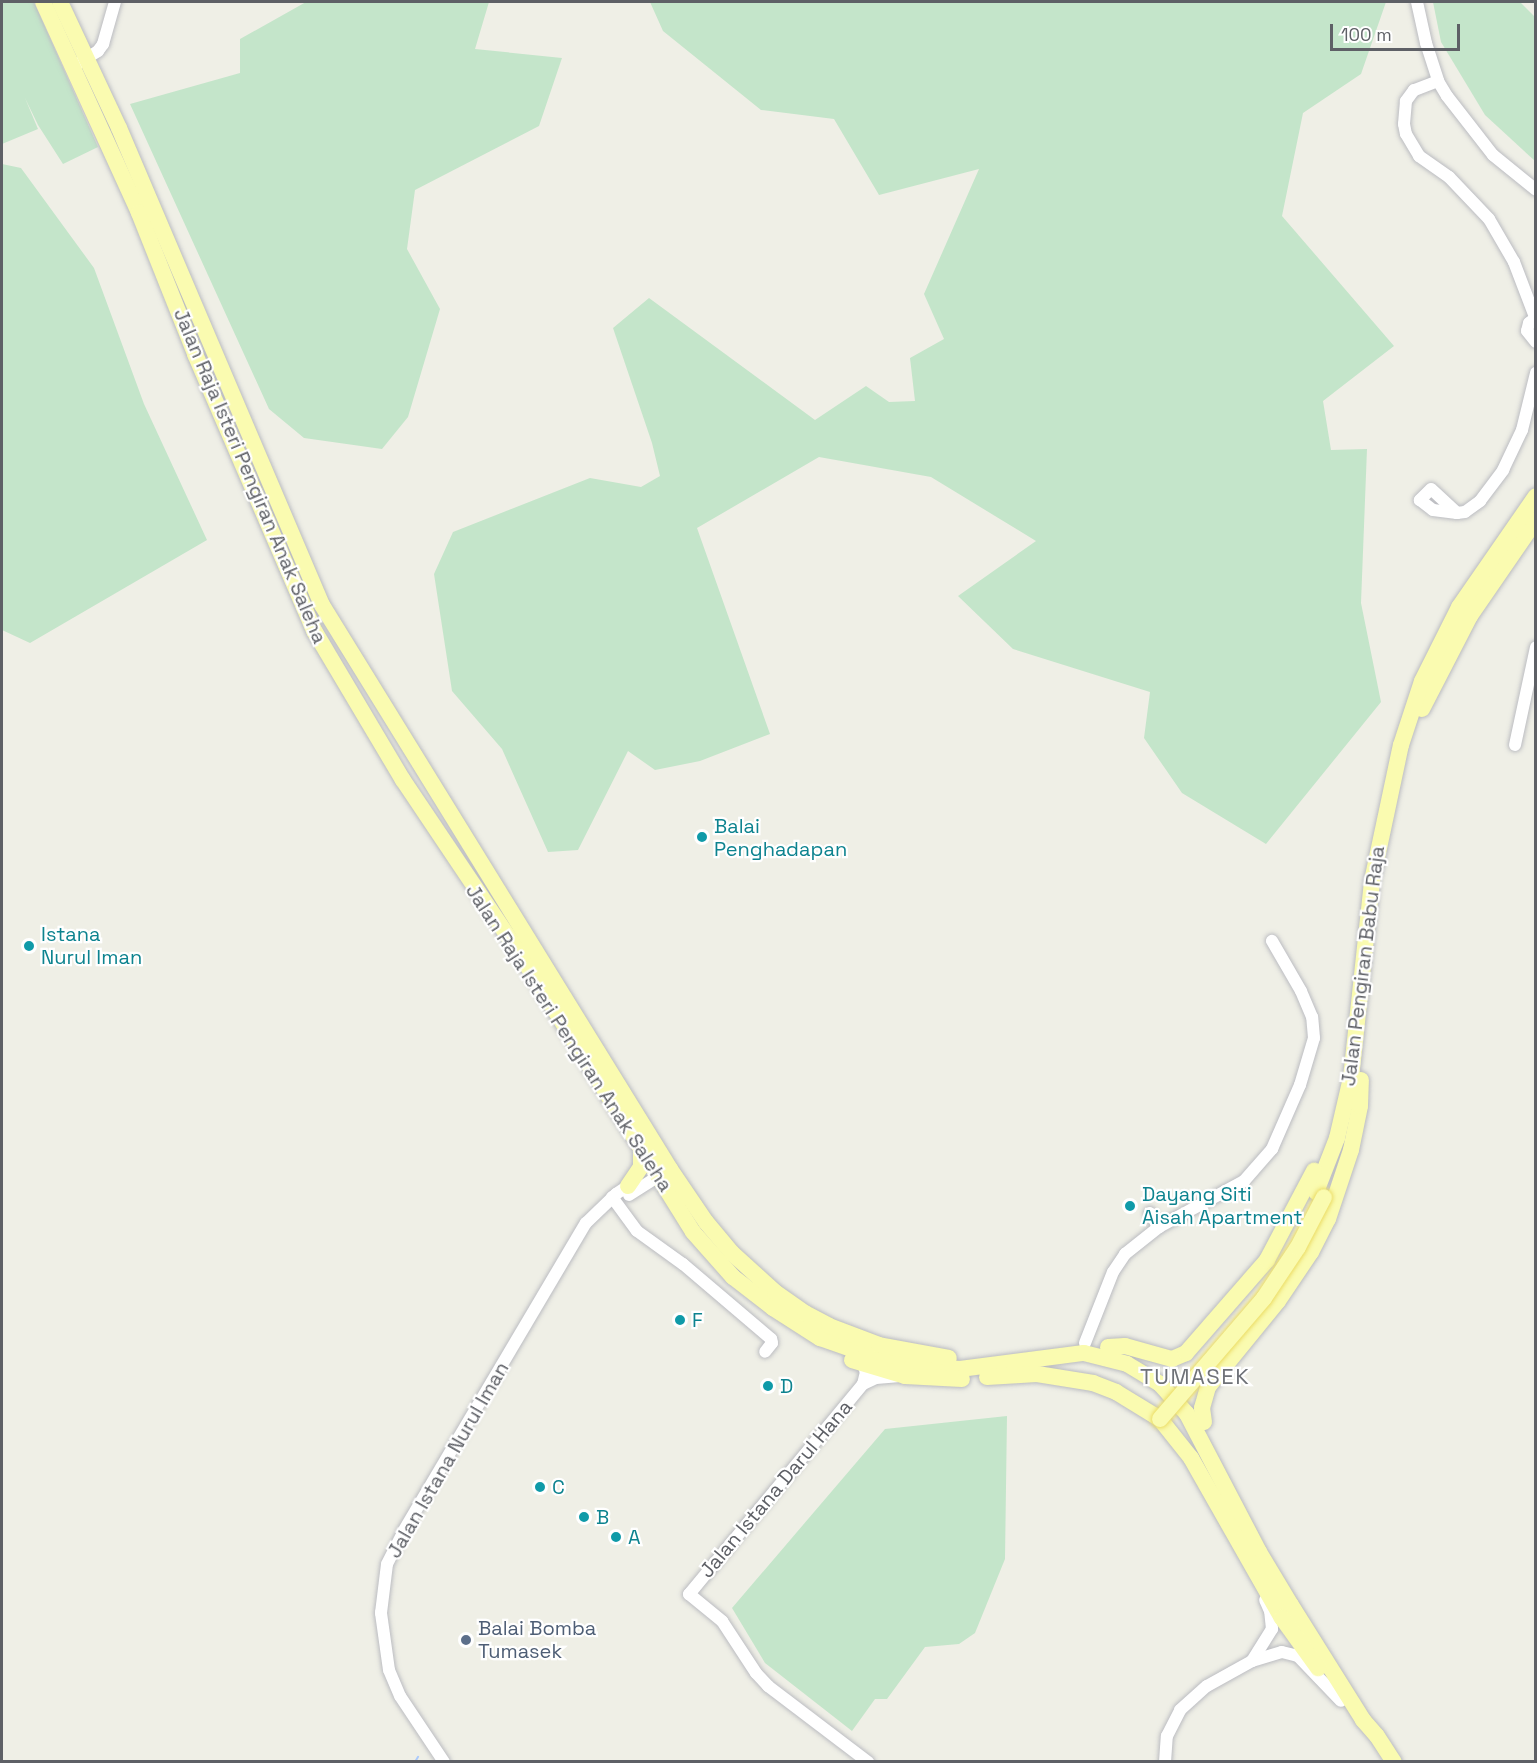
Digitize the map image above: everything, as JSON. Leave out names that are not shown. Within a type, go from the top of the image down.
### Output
[{"type":"main road","name":"Jalan Raja Isteri Pengiran Anak Saleha","points":[[43,2],[80,62],[322,605],[658,1172],[667,1192],[693,1232],[718,1262],[750,1291],[798,1325],[842,1347],[912,1365],[960,1369],[1084,1353],[1127,1364],[1150,1377],[1187,1414],[1259,1552],[1362,1720],[1377,1736],[1394,1761]]},
{"type":"main road","name":"Jalan Raja Isteri Pengiran Anak Saleha","points":[[60,2],[80,62],[195,354],[315,632],[403,780],[459,867],[520,954],[641,1149],[658,1172],[753,1274],[805,1313],[847,1333],[893,1349],[954,1358],[980,1357],[1085,1343],[1131,1354],[1164,1373],[1188,1398],[1204,1422],[1268,1544],[1372,1718],[1377,1736]]},
{"type":"main road","name":"Jalan Pengiran Babu Raja","points":[[1355,1079],[1373,872],[1386,809],[1408,724],[1422,681],[1459,608],[1535,497]]},
{"type":"main road","name":"Jalan Pengiran Babu Raja","points":[[1156,1416],[1264,1298],[1298,1247],[1348,1132],[1378,882],[1407,747],[1449,654],[1494,579],[1536,520]]},
{"type":"main road","points":[[1355,1079],[1360,1106],[1351,1150],[1328,1220],[1311,1252],[1278,1301],[1222,1368],[1207,1382],[1195,1382],[1185,1369],[1187,1360],[1267,1260],[1285,1231],[1355,1079]]},
{"type":"main road","points":[[628,1186],[641,1167],[641,1149]]},
{"type":"main road","points":[[798,1325],[822,1346],[862,1365],[903,1376],[936,1380],[1006,1374],[1069,1377],[1116,1392],[1156,1416],[1191,1458],[1282,1618],[1341,1701],[1350,1712],[1362,1720]]},
{"type":"main road","points":[[1108,1347],[1125,1346],[1172,1359],[1181,1357],[1200,1341]]},
{"type":"main road","points":[[1204,1422],[1202,1408],[1204,1396],[1222,1368]]},
{"type":"street","points":[[80,62],[98,51],[103,44],[115,2]]},
{"type":"street","points":[[1417,2],[1426,43],[1438,81],[1463,119],[1493,155],[1536,190]]},
{"type":"street","points":[[1438,81],[1414,90],[1406,101],[1404,124],[1406,134],[1419,156],[1449,177],[1489,219],[1514,262],[1535,317],[1529,323],[1527,331],[1530,339],[1536,342]]},
{"type":"street","points":[[1457,513],[1465,512],[1479,501],[1503,470],[1528,415],[1536,373]]},
{"type":"street","points":[[1515,745],[1536,647]]},
{"type":"street","points":[[1085,1343],[1113,1272],[1125,1254],[1159,1227],[1244,1181],[1259,1167],[1272,1149],[1300,1085],[1314,1038],[1312,1017],[1301,991],[1272,941]]},
{"type":"street","name":"Jalan Istana Nurul Iman","points":[[444,1761],[400,1696],[389,1670],[381,1612],[387,1564],[403,1532],[586,1223],[628,1186],[658,1172]]},
{"type":"street","name":"Jalan Istana Nurul Iman","points":[[610,1202],[658,1172]]},
{"type":"street","points":[[610,1202],[637,1231],[726,1299],[771,1339],[772,1343],[765,1353]]},
{"type":"street","points":[[1150,1213],[1159,1227]]},
{"type":"street","name":"Jalan Istana Darul Hana","points":[[862,1365],[866,1372],[863,1384]]},
{"type":"street","name":"Jalan Istana Darul Hana","points":[[868,1761],[768,1686],[756,1673],[726,1627],[689,1594],[863,1384],[876,1378],[903,1376]]},
{"type":"street","points":[[1250,1562],[1272,1621],[1269,1638],[1252,1661]]},
{"type":"street","points":[[1165,1761],[1167,1736],[1179,1710],[1207,1686],[1252,1661],[1282,1652],[1298,1656],[1341,1701]]},
{"type":"green space","points":[[2,2],[34,2],[98,147],[63,164],[38,125],[25,98],[38,129],[2,144]]},
{"type":"green space","points":[[306,2],[489,2],[475,49],[562,58],[539,126],[415,190],[407,249],[440,309],[408,417],[382,449],[304,438],[269,409],[130,104],[240,73],[240,39]]},
{"type":"green space","points":[[650,2],[1386,2],[1361,74],[1303,113],[1282,216],[1394,346],[1323,401],[1331,450],[1367,449],[1361,603],[1381,702],[1266,844],[1182,793],[1144,738],[1150,692],[1013,649],[958,596],[1036,541],[931,477],[819,457],[697,528],[770,734],[700,761],[655,770],[628,751],[578,850],[548,852],[502,749],[452,691],[434,574],[453,532],[590,478],[641,487],[660,476],[652,443],[613,328],[649,298],[815,420],[866,386],[889,402],[915,401],[910,358],[944,339],[924,294],[979,169],[879,195],[834,119],[761,110],[663,31]]},
{"type":"green space","points":[[1433,2],[1520,2],[1535,17],[1535,161],[1485,115],[1441,42]]},
{"type":"green space","points":[[2,164],[21,168],[94,268],[144,404],[207,540],[30,643],[2,630]]},
{"type":"green space","points":[[1007,1416],[1005,1559],[975,1633],[959,1644],[925,1647],[887,1699],[875,1699],[852,1731],[765,1663],[732,1608],[885,1429]]},
{"type":"waterway","points":[[415,1762],[418,1757]]},
{"type":"place","name":"Balai Penghadapan","points":[[702,837]]},
{"type":"place","name":"Istana Nurul Iman","points":[[29,946]]},
{"type":"place","name":"Dayang Siti Aisah Apartment","points":[[1130,1206]]},
{"type":"place","name":"F","points":[[680,1320]]},
{"type":"place","name":"D","points":[[768,1386]]},
{"type":"place","name":"C","points":[[540,1487]]},
{"type":"place","name":"B","points":[[584,1517]]},
{"type":"place","name":"A","points":[[616,1537]]},
{"type":"place","name":"Balai Bomba Tumasek","points":[[466,1640]]},
{"type":"district","name":"TUMASEK","points":[[1195,1377]]}]
